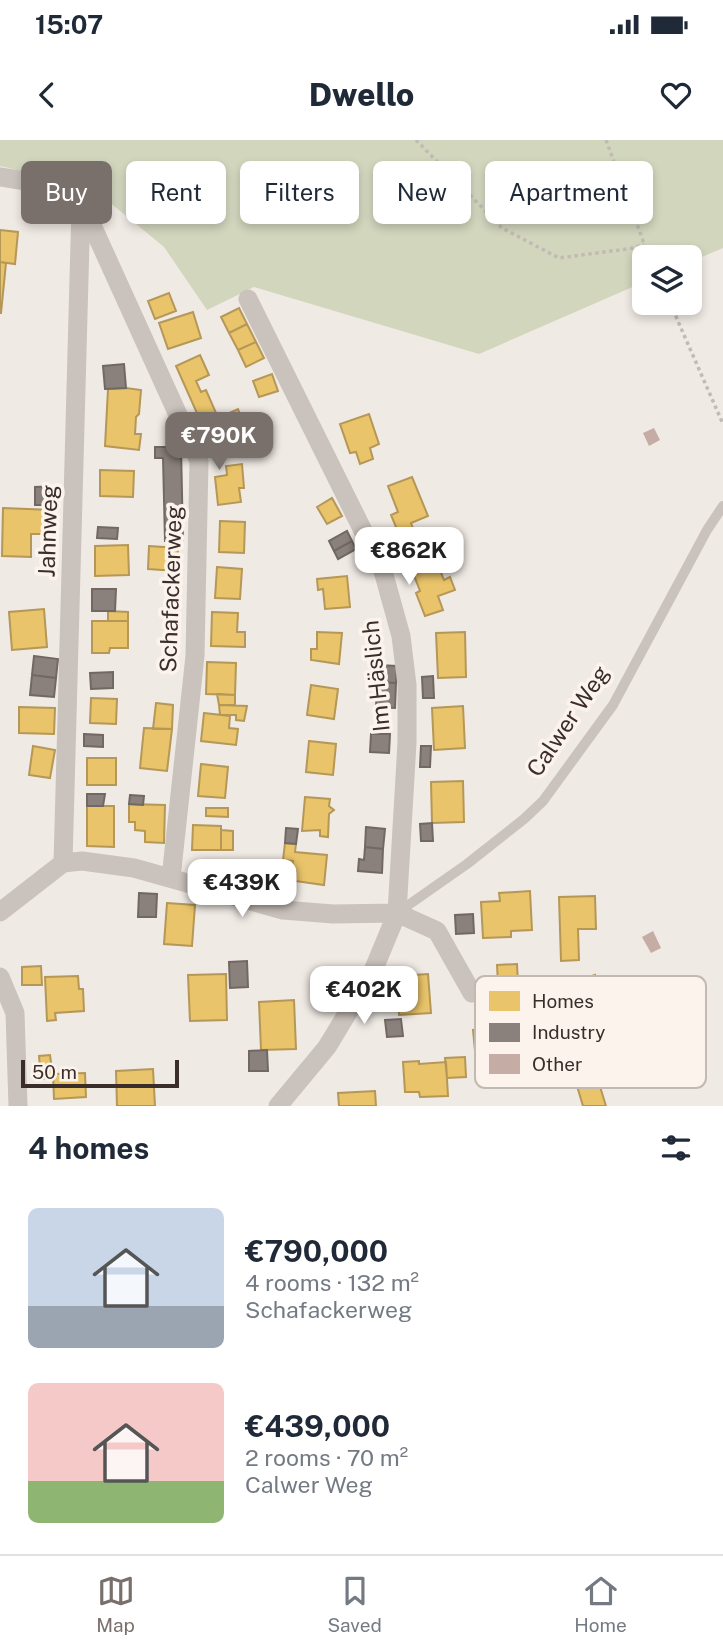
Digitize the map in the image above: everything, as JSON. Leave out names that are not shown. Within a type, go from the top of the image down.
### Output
[{"type":"street","points":[[0,177],[21,180]]},
{"type":"street","name":"Jahnweg","points":[[63,863],[80,224]]},
{"type":"street","name":"Schafackerweg","points":[[91,224],[199,461],[195,656],[171,878]]},
{"type":"street","name":"Im Häslich","points":[[248,299],[383,571],[396,612],[407,684],[407,743],[397,914],[373,971],[327,1047],[278,1106]]},
{"type":"street","points":[[0,912],[63,863],[82,861],[134,868],[283,910],[333,914],[397,914],[438,931],[472,993]]},
{"type":"street","points":[[0,976],[15,1013],[18,1106]]},
{"type":"lane","name":"Calwer Weg","points":[[397,914],[467,864],[543,801],[612,705],[707,530],[723,506]]},
{"type":"path","points":[[416,140],[502,228],[559,258],[635,248],[644,244],[606,140]]},
{"type":"path","points":[[675,315],[723,424]]},
{"type":"green space","points":[[0,140],[723,140],[723,248],[702,257],[702,245],[632,245],[632,287],[479,354],[254,287],[207,310],[164,247],[136,224],[226,224],[226,161],[126,161],[126,216],[112,204],[112,161],[21,161],[21,171],[0,166]]},
{"type":"building: Homes","points":[[0,230],[18,232],[15,264],[0,262]]},
{"type":"building: Homes","points":[[0,262],[6,263],[1,313],[0,313]]},
{"type":"building: Homes","points":[[169,293],[176,311],[155,319],[148,301]]},
{"type":"building: Homes","points":[[239,308],[247,324],[229,333],[221,317]]},
{"type":"building: Homes","points":[[193,312],[201,338],[168,349],[159,323]]},
{"type":"building: Homes","points":[[247,324],[256,342],[238,350],[229,333]]},
{"type":"building: Homes","points":[[256,342],[264,358],[246,367],[238,350]]},
{"type":"building: Homes","points":[[200,355],[209,375],[196,381],[201,392],[206,390],[216,413],[200,420],[176,366]]},
{"type":"building: Homes","points":[[272,374],[278,391],[259,397],[253,381]]},
{"type":"building: Homes","points":[[108,389],[141,390],[135,434],[141,434],[139,450],[105,446]]},
{"type":"building: Homes","points":[[238,409],[242,420],[250,416],[260,439],[220,456],[209,430],[221,425],[218,418]]},
{"type":"building: Homes","points":[[369,414],[379,444],[370,448],[373,459],[360,464],[356,452],[350,453],[340,424]]},
{"type":"building: Homes","points":[[242,464],[244,488],[239,488],[241,502],[218,505],[215,477],[227,475],[226,466]]},
{"type":"building: Homes","points":[[100,470],[134,471],[133,497],[100,496]]},
{"type":"building: Homes","points":[[412,477],[428,516],[411,523],[417,539],[403,544],[391,515],[398,512],[388,486]]},
{"type":"building: Homes","points":[[332,498],[342,516],[327,524],[317,507]]},
{"type":"building: Homes","points":[[3,508],[52,510],[51,534],[31,534],[31,557],[2,556]]},
{"type":"building: Homes","points":[[220,521],[245,522],[244,553],[219,552]]},
{"type":"building: Homes","points":[[128,545],[129,575],[95,576],[95,546]]},
{"type":"building: Homes","points":[[149,546],[178,548],[176,571],[148,569]]},
{"type":"building: Homes","points":[[432,550],[444,580],[450,577],[455,590],[438,596],[443,610],[425,616],[416,593],[420,591],[408,560]]},
{"type":"building: Homes","points":[[217,567],[242,569],[240,599],[215,598]]},
{"type":"building: Homes","points":[[347,576],[350,607],[325,609],[323,589],[318,590],[317,579]]},
{"type":"building: Homes","points":[[44,609],[47,647],[12,650],[9,612]]},
{"type":"building: Homes","points":[[108,611],[128,612],[128,621],[108,621]]},
{"type":"building: Homes","points":[[212,612],[238,613],[237,632],[245,632],[245,647],[211,646]]},
{"type":"building: Homes","points":[[92,621],[128,621],[128,648],[110,648],[109,653],[92,653]]},
{"type":"building: Homes","points":[[317,632],[342,633],[339,664],[311,660],[311,649],[317,649]]},
{"type":"building: Homes","points":[[465,632],[466,677],[438,678],[436,633]]},
{"type":"building: Homes","points":[[207,662],[236,663],[235,695],[206,694]]},
{"type":"building: Homes","points":[[311,685],[338,689],[334,719],[307,715]]},
{"type":"building: Homes","points":[[217,694],[235,695],[235,705],[219,705]]},
{"type":"building: Homes","points":[[91,698],[117,699],[116,724],[90,723]]},
{"type":"building: Homes","points":[[156,703],[173,705],[172,729],[153,729]]},
{"type":"building: Homes","points":[[219,705],[247,706],[244,721],[236,720],[236,715],[220,715]]},
{"type":"building: Homes","points":[[463,706],[465,748],[434,750],[432,708]]},
{"type":"building: Homes","points":[[19,707],[55,708],[54,734],[19,733]]},
{"type":"building: Homes","points":[[204,713],[230,716],[229,728],[238,729],[236,745],[201,741]]},
{"type":"building: Homes","points":[[144,728],[172,729],[167,771],[140,768]]},
{"type":"building: Homes","points":[[309,741],[336,744],[333,775],[306,772]]},
{"type":"building: Homes","points":[[33,746],[55,750],[50,778],[29,775]]},
{"type":"building: Homes","points":[[87,758],[116,758],[116,785],[87,785]]},
{"type":"building: Homes","points":[[201,764],[228,767],[225,798],[198,796]]},
{"type":"building: Homes","points":[[463,781],[464,822],[432,823],[431,782]]},
{"type":"building: Homes","points":[[305,797],[330,799],[329,806],[334,810],[329,814],[328,837],[320,836],[320,830],[302,831]]},
{"type":"building: Homes","points":[[129,804],[165,805],[164,843],[145,842],[145,831],[135,830],[135,822],[129,822]]},
{"type":"building: Homes","points":[[87,806],[114,806],[114,847],[87,846]]},
{"type":"building: Homes","points":[[206,808],[228,808],[228,817],[206,816]]},
{"type":"building: Homes","points":[[193,825],[221,826],[221,850],[192,850]]},
{"type":"building: Homes","points":[[221,830],[233,831],[233,850],[221,850]]},
{"type":"building: Homes","points":[[285,843],[296,844],[295,852],[327,855],[324,885],[295,881],[293,861],[283,860]]},
{"type":"building: Homes","points":[[530,891],[532,930],[511,931],[511,937],[483,938],[481,902],[500,901],[499,893]]},
{"type":"building: Homes","points":[[595,896],[596,929],[578,929],[579,960],[561,961],[559,897]]},
{"type":"building: Homes","points":[[167,903],[195,905],[192,946],[164,944]]},
{"type":"building: Homes","points":[[517,964],[518,976],[498,976],[497,965]]},
{"type":"building: Homes","points":[[41,966],[42,985],[22,985],[22,967]]},
{"type":"building: Homes","points":[[226,974],[227,1020],[190,1021],[188,975]]},
{"type":"building: Homes","points":[[428,974],[431,1013],[399,1015],[397,976]]},
{"type":"building: Homes","points":[[78,976],[79,989],[83,989],[84,1011],[55,1013],[56,1020],[47,1021],[45,977]]},
{"type":"building: Homes","points":[[294,1000],[296,1049],[261,1050],[259,1002]]},
{"type":"building: Homes","points":[[50,1055],[53,1077],[41,1079],[39,1056]]},
{"type":"building: Homes","points":[[465,1057],[466,1077],[447,1078],[445,1058]]},
{"type":"building: Homes","points":[[419,1061],[419,1064],[446,1062],[448,1096],[420,1097],[419,1092],[405,1092],[403,1062]]},
{"type":"building: Homes","points":[[153,1069],[155,1106],[117,1106],[116,1071]]},
{"type":"building: Homes","points":[[85,1073],[86,1097],[54,1099],[53,1074]]},
{"type":"building: Homes","points":[[578,1088],[600,1088],[606,1106],[583,1106]]},
{"type":"building: Homes","points":[[375,1091],[376,1106],[339,1106],[338,1093]]},
{"type":"building: Industry","points":[[124,364],[126,388],[105,389],[103,366]]},
{"type":"building: Industry","points":[[155,447],[181,447],[183,540],[165,541],[163,458],[155,458]]},
{"type":"building: Industry","points":[[58,486],[59,505],[35,505],[35,487]]},
{"type":"building: Industry","points":[[98,527],[118,528],[117,539],[97,538]]},
{"type":"building: Industry","points":[[347,531],[352,541],[334,551],[329,541]]},
{"type":"building: Industry","points":[[352,541],[356,549],[338,559],[334,551]]},
{"type":"building: Industry","points":[[92,589],[116,589],[115,611],[92,611]]},
{"type":"building: Industry","points":[[34,656],[58,659],[56,678],[32,675]]},
{"type":"building: Industry","points":[[378,665],[397,666],[396,683],[377,682]]},
{"type":"building: Industry","points":[[113,672],[113,688],[91,689],[90,673]]},
{"type":"building: Industry","points":[[32,675],[56,678],[54,697],[30,695]]},
{"type":"building: Industry","points":[[433,676],[434,698],[423,698],[422,677]]},
{"type":"building: Industry","points":[[377,682],[396,683],[395,708],[376,707]]},
{"type":"building: Industry","points":[[84,734],[103,735],[103,747],[84,746]]},
{"type":"building: Industry","points":[[371,734],[390,734],[389,753],[370,752]]},
{"type":"building: Industry","points":[[421,746],[431,746],[430,767],[420,767]]},
{"type":"building: Industry","points":[[87,794],[105,794],[103,806],[87,806]]},
{"type":"building: Industry","points":[[130,795],[144,796],[143,805],[129,804]]},
{"type":"building: Industry","points":[[432,823],[433,841],[421,841],[420,824]]},
{"type":"building: Industry","points":[[366,827],[385,829],[383,849],[365,847]]},
{"type":"building: Industry","points":[[286,828],[298,829],[296,844],[285,843]]},
{"type":"building: Industry","points":[[365,847],[383,849],[382,873],[358,871],[359,859],[364,860]]},
{"type":"building: Industry","points":[[139,893],[157,894],[156,917],[138,917]]},
{"type":"building: Industry","points":[[473,914],[474,933],[456,934],[455,915]]},
{"type":"building: Industry","points":[[247,961],[248,987],[230,988],[229,962]]},
{"type":"building: Industry","points":[[401,1019],[403,1036],[387,1037],[385,1020]]},
{"type":"building: Industry","points":[[267,1050],[268,1071],[249,1071],[249,1051]]},
{"type":"building: Other","points":[[654,428],[660,440],[649,446],[643,433]]},
{"type":"building: Other","points":[[653,931],[661,948],[651,953],[642,937]]}]
